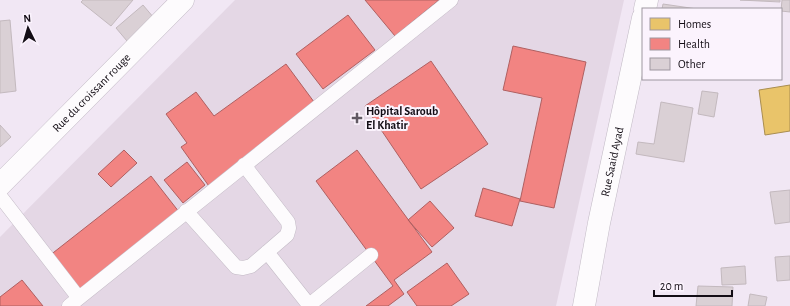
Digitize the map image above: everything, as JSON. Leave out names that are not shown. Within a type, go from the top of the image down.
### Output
[{"type":"main road","name":"Rue du croissanr rouge","points":[[0,185],[183,0]]},
{"type":"main road","name":"Rue Saaid Ayad","points":[[584,306],[599,223],[642,23]]},
{"type":"lane","points":[[0,196],[73,302],[451,0]]},
{"type":"lane","points":[[186,211],[236,267],[242,268],[252,266],[287,235],[289,228],[288,222],[244,165]]},
{"type":"lane","points":[[267,252],[308,306],[371,255]]},
{"type":"shaded area","name":"Hôpital Saroub El Khatir","points":[[235,0],[624,0],[556,306],[0,306],[0,237]]},
{"type":"building: Homes","points":[[790,85],[790,131],[765,135],[759,90]]},
{"type":"building: Health","points":[[365,0],[439,0],[395,36]]},
{"type":"building: Health","points":[[348,15],[375,50],[323,89],[296,54]]},
{"type":"building: Health","points":[[513,46],[586,62],[554,208],[520,201],[542,98],[503,90]]},
{"type":"building: Health","points":[[431,61],[488,144],[421,189],[365,106]]},
{"type":"building: Health","points":[[286,64],[320,110],[211,189],[181,147],[187,143],[166,114],[196,92],[214,116]]},
{"type":"building: Health","points":[[124,150],[137,163],[111,187],[98,174]]},
{"type":"building: Health","points":[[357,150],[432,252],[394,280],[404,294],[388,306],[366,306],[393,286],[316,181]]},
{"type":"building: Health","points":[[187,162],[205,185],[183,203],[164,180]]},
{"type":"building: Health","points":[[151,176],[183,217],[82,297],[49,256]]},
{"type":"building: Health","points":[[483,188],[520,199],[512,226],[475,216]]},
{"type":"building: Health","points":[[430,201],[454,228],[432,247],[408,220]]},
{"type":"building: Health","points":[[447,263],[469,294],[451,306],[417,306],[407,292]]},
{"type":"building: Health","points":[[22,280],[43,306],[0,306],[0,297]]},
{"type":"building: Other","points":[[83,0],[133,0],[111,26],[81,2]]},
{"type":"building: Other","points":[[740,0],[780,0],[780,2]]},
{"type":"building: Other","points":[[782,0],[790,0],[790,12],[782,11]]},
{"type":"building: Other","points":[[663,4],[690,8],[662,8]]},
{"type":"building: Other","points":[[143,5],[154,18],[127,41],[116,28]]},
{"type":"building: Other","points":[[10,20],[16,91],[0,93],[0,21]]},
{"type":"building: Other","points":[[702,91],[718,93],[714,117],[698,114]]},
{"type":"building: Other","points":[[661,102],[693,108],[684,162],[636,154],[638,142],[654,144]]},
{"type":"building: Other","points":[[0,125],[11,137],[0,147]]},
{"type":"building: Other","points":[[790,190],[790,222],[775,224],[770,192]]},
{"type":"building: Other","points":[[790,256],[790,280],[777,281],[775,257]]},
{"type":"building: Other","points":[[745,266],[746,284],[722,285],[721,268]]},
{"type":"building: Other","points":[[698,286],[733,287],[732,306],[696,306]]},
{"type":"building: Other","points":[[750,294],[767,297],[765,306],[748,306]]},
{"type":"place","name":"Hôpital Saroub El Khatir","points":[[357,118]]}]
